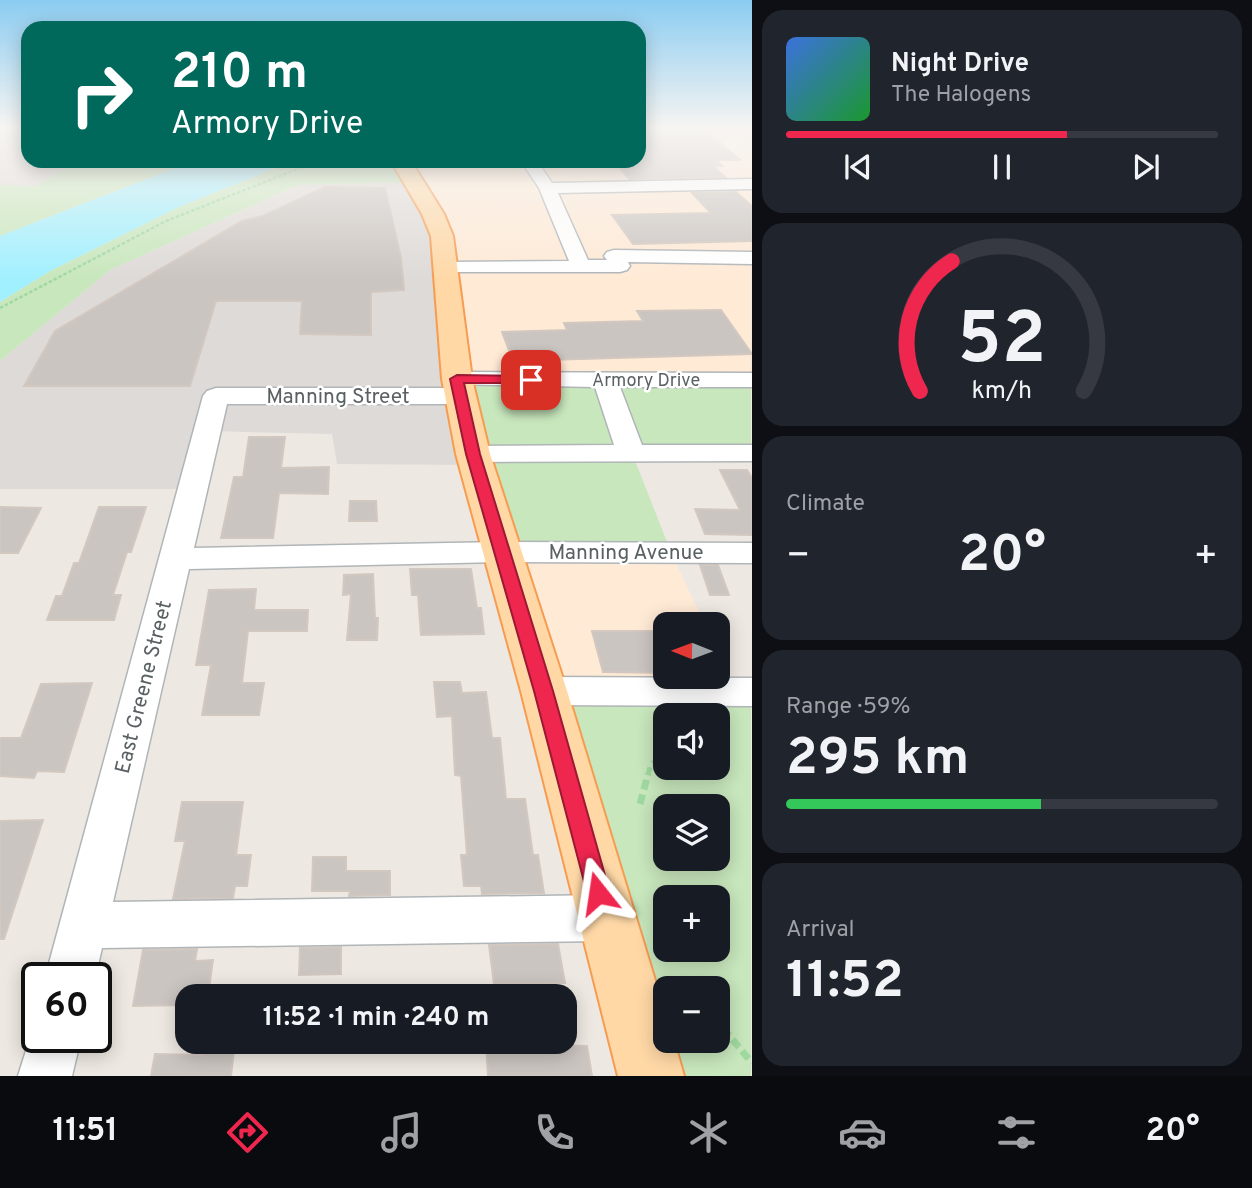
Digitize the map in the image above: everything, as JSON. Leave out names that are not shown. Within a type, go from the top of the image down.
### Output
[{"type":"main road","points":[[411,178],[433,214],[442,236],[458,387],[473,454],[544,691],[651,1076]]},
{"type":"street","points":[[540,178],[581,266]]},
{"type":"street","points":[[610,178],[618,187]]},
{"type":"street","points":[[547,188],[751,184]]},
{"type":"street","points":[[446,268],[620,267],[614,256],[751,258]]},
{"type":"street","name":"Armory Drive","points":[[458,387],[604,381],[751,380]]},
{"type":"street","points":[[604,381],[631,453]]},
{"type":"street","name":"Manning Street","points":[[216,396],[458,387]]},
{"type":"street","name":"East Greene Street","points":[[74,962],[216,396]]},
{"type":"street","points":[[473,454],[751,453]]},
{"type":"street","name":"Manning Avenue","points":[[175,559],[501,552],[751,553]]},
{"type":"street","points":[[544,691],[751,692]]},
{"type":"street","points":[[83,925],[605,918]]},
{"type":"street","points":[[46,1076],[51,1053]]},
{"type":"path","points":[[0,308],[166,221],[270,178]]},
{"type":"path","points":[[640,804],[653,763]]},
{"type":"path","points":[[730,1037],[751,1063]]},
{"type":"shaded area","points":[[0,178],[48,178],[36,186],[0,185]]},
{"type":"shaded area","points":[[405,178],[751,178],[751,380],[457,379]]},
{"type":"shaded area","points":[[414,182],[433,214],[476,465],[337,464],[332,434],[207,431],[193,489],[0,489],[0,361],[110,270],[299,185]]},
{"type":"shaded area","points":[[501,552],[671,552],[699,612],[653,612],[653,690],[730,690],[730,681],[735,692],[544,691]]},
{"type":"green space","points":[[48,178],[149,178],[0,236],[0,185],[36,186]]},
{"type":"green space","points":[[250,178],[412,178],[414,182],[298,185],[110,270],[0,361],[0,302],[50,271],[179,207]]},
{"type":"green space","points":[[457,379],[751,380],[751,453],[632,453],[671,552],[501,552]]},
{"type":"green space","points":[[544,691],[751,692],[751,1076],[651,1076]]},
{"type":"water","points":[[149,178],[250,178],[179,207],[50,271],[0,302],[0,236]]},
{"type":"building","points":[[325,187],[385,188],[401,258],[404,290],[371,292],[371,335],[300,334],[302,301],[216,301],[190,386],[24,386],[55,331],[242,221],[263,216]]},
{"type":"building","points":[[736,192],[752,206],[752,241],[633,244],[612,215],[711,213],[692,193]]},
{"type":"building","points":[[721,310],[752,354],[513,361],[502,332],[567,330],[564,323],[643,321],[637,311]]},
{"type":"building","points":[[249,437],[285,437],[281,468],[329,467],[328,494],[279,493],[273,538],[221,538],[234,477],[243,477]]},
{"type":"building","points":[[720,470],[747,470],[752,478],[752,535],[705,534],[695,509],[740,510]]},
{"type":"building","points":[[350,501],[376,501],[377,521],[349,521]]},
{"type":"building","points":[[0,507],[41,508],[18,553],[0,553]]},
{"type":"building","points":[[99,507],[146,507],[113,595],[121,595],[114,620],[47,620],[56,596],[62,596],[74,563],[79,563]]},
{"type":"building","points":[[700,565],[718,565],[729,595],[710,595]]},
{"type":"building","points":[[410,569],[471,569],[477,608],[481,608],[484,634],[421,635],[418,595],[412,595]]},
{"type":"building","points":[[373,574],[375,618],[378,618],[377,640],[347,640],[351,594],[343,595],[344,575]]},
{"type":"building","points":[[256,589],[254,610],[308,610],[307,631],[248,631],[242,683],[264,683],[259,715],[202,715],[211,665],[196,665],[209,590]]},
{"type":"building","points":[[592,631],[653,631],[653,673],[603,672]]},
{"type":"building","points":[[434,682],[460,682],[462,693],[486,692],[492,738],[500,738],[506,799],[525,799],[533,855],[538,855],[544,893],[482,894],[481,886],[464,886],[461,855],[467,855],[461,776],[455,775],[452,716],[437,717]]},
{"type":"building","points":[[92,683],[64,772],[37,771],[34,778],[0,776],[0,738],[21,738],[41,684]]},
{"type":"building","points":[[182,802],[243,802],[236,855],[251,855],[247,886],[235,886],[233,898],[173,899],[185,841],[175,841]]},
{"type":"building","points":[[43,820],[4,939],[0,939],[0,821]]},
{"type":"building","points":[[313,857],[346,857],[346,871],[390,871],[390,895],[349,896],[350,891],[312,891]]},
{"type":"building","points":[[558,944],[565,983],[494,984],[489,945]]},
{"type":"building","points":[[341,947],[341,974],[299,975],[300,948]]},
{"type":"building","points":[[197,949],[195,961],[213,960],[210,984],[175,984],[175,1005],[133,1006],[143,950]]},
{"type":"building","points":[[577,1046],[587,1046],[592,1076],[488,1076],[487,1054],[577,1054]]},
{"type":"building","points":[[155,1054],[234,1054],[231,1076],[151,1076]]},
{"type":"route","points":[[531,380],[457,379],[473,454],[544,691],[598,893]]}]
